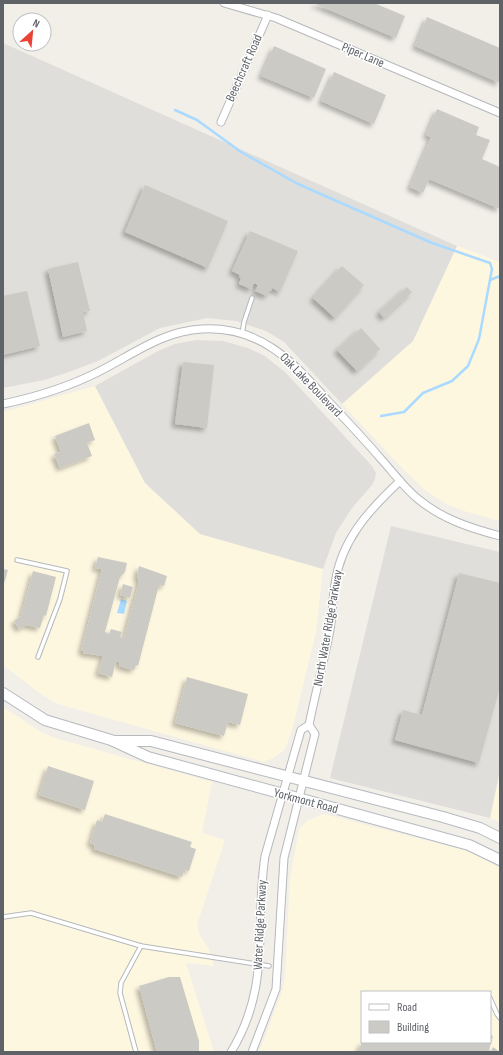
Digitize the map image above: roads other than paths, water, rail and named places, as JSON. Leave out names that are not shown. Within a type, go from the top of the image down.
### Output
[{"type":"street","name":"Piper Lane","points":[[224,3],[268,15],[500,113]]},
{"type":"street","name":"Beechcraft Road","points":[[221,122],[268,15]]},
{"type":"street","name":"Oak Lake Boulevard","points":[[3,404],[59,389],[109,367],[157,339],[177,332],[217,329],[242,334],[266,343],[295,365],[400,481],[419,499],[449,519],[479,531],[500,536]]},
{"type":"street","name":"North Water Ridge Parkway","points":[[281,794],[301,730],[309,725],[329,636],[334,585],[347,543],[358,524],[374,505],[400,481]]},
{"type":"street","name":"Yorkmont Road","points":[[3,693],[45,720],[111,740],[148,757],[298,799],[469,844],[500,860]]},
{"type":"street","name":"North Water Ridge Parkway","points":[[298,799],[315,734],[309,725]]},
{"type":"street","name":"Yorkmont Road","points":[[111,740],[151,741],[480,828],[500,838]]},
{"type":"street","name":"Water Ridge Parkway","points":[[231,1052],[249,1016],[255,994],[259,965],[262,877],[265,856],[281,794]]},
{"type":"street","name":"Water Ridge Parkway","points":[[252,1052],[276,990],[284,858],[298,799]]},
{"type":"lane","points":[[242,334],[244,322],[252,298]]},
{"type":"lane","points":[[17,560],[66,571],[60,599],[38,657]]},
{"type":"lane","points":[[3,917],[32,913],[141,946],[269,966]]},
{"type":"lane","points":[[136,1052],[120,993],[121,983],[141,946]]},
{"type":"lane","points":[[491,1000],[500,1018]]},
{"type":"water","points":[[121,599],[127,601],[124,614],[117,613]]},
{"type":"waterway","points":[[175,110],[197,120],[241,152],[298,184],[432,243],[490,263],[492,269],[479,339],[468,366],[452,381],[423,393],[404,412],[381,416]]},
{"type":"waterway","points":[[490,280],[500,276]]}]
